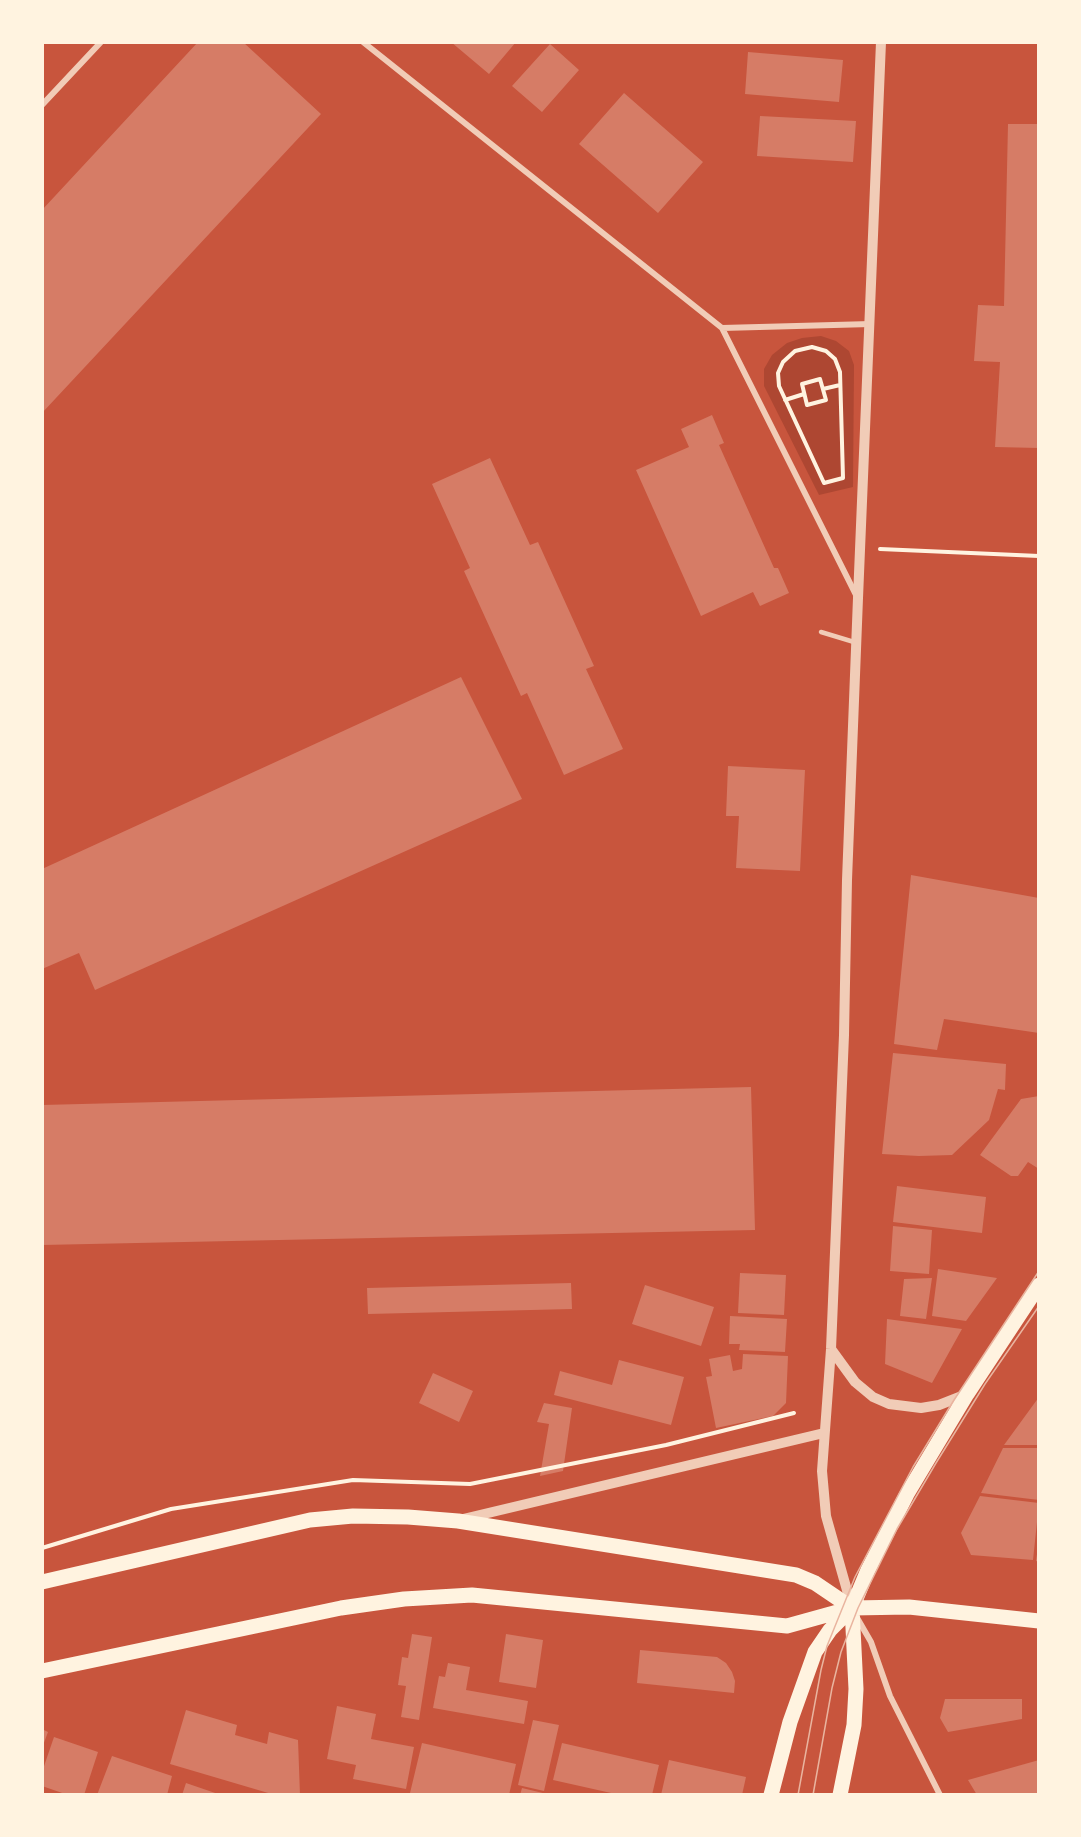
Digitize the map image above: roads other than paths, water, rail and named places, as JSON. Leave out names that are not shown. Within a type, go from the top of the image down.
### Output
[{"type":"main road","points":[[771,1795],[790,1722],[815,1652],[830,1630],[852,1608],[868,1570],[907,1494],[967,1394],[1039,1286]]},
{"type":"main road","points":[[42,1582],[310,1520],[353,1516],[458,1521],[796,1575],[815,1583],[852,1608]]},
{"type":"main road","points":[[42,1671],[341,1608],[404,1599],[472,1595],[787,1626],[852,1608],[909,1607],[1039,1621]]},
{"type":"main road","points":[[840,1795],[854,1725],[856,1689],[852,1608]]},
{"type":"street","points":[[42,105],[101,42]]},
{"type":"street","points":[[363,42],[722,328],[858,598]]},
{"type":"street","points":[[881,42],[831,1349],[822,1471],[826,1516],[852,1608],[871,1642],[890,1696],[940,1795]]},
{"type":"street","points":[[722,328],[871,324]]},
{"type":"street","points":[[831,1349],[855,1382],[873,1396],[889,1404],[921,1408],[939,1405],[967,1394]]},
{"type":"street","points":[[458,1521],[824,1432]]},
{"type":"lane","points":[[821,632],[857,643]]},
{"type":"tram line","points":[[798,1795],[827,1646],[855,1577],[913,1467],[1039,1271]]},
{"type":"tram line","points":[[813,1795],[832,1688],[841,1652],[858,1608],[897,1529],[936,1463],[985,1384],[1039,1306]]}]
